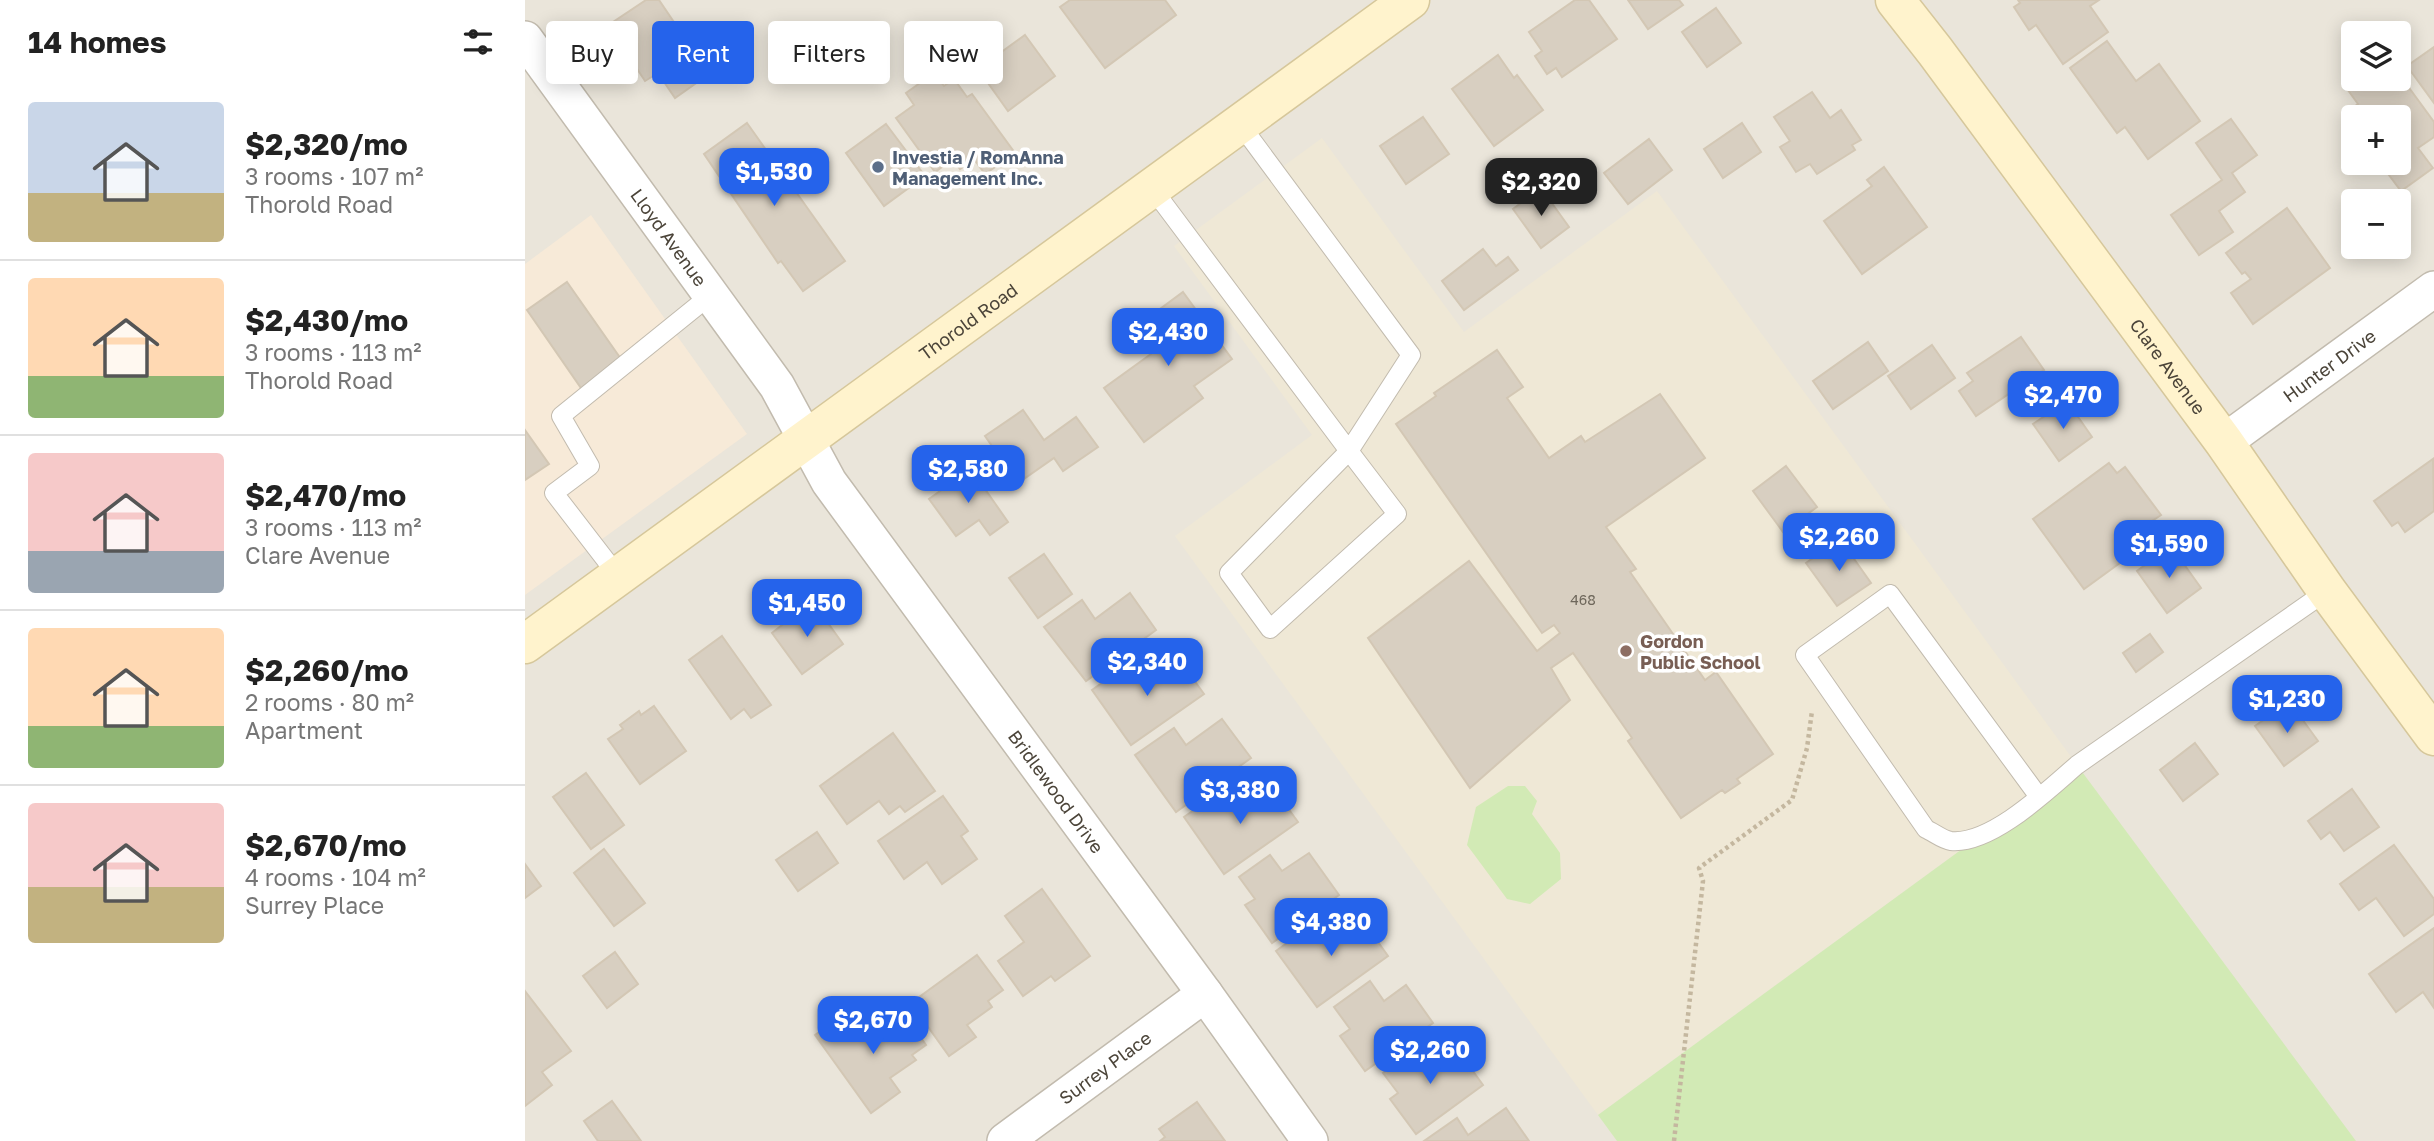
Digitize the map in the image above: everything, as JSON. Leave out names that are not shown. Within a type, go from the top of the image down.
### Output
[{"type":"street","name":"Thorold Road","points":[[525,644],[1410,0]]},
{"type":"street","name":"Clare Avenue","points":[[1895,0],[2224,442],[2327,591],[2434,736]]},
{"type":"street","name":"Lloyd Avenue","points":[[525,39],[785,397],[806,440]]},
{"type":"street","name":"Hunter Drive","points":[[2224,442],[2434,289]]},
{"type":"street","name":"Bridlewood Drive","points":[[806,440],[829,482],[1310,1141]]},
{"type":"street","name":"Surrey Place","points":[[1005,1141],[1205,994]]},
{"type":"lane","points":[[1152,188],[1349,451],[1397,514],[1270,629],[1229,573],[1349,451],[1411,355],[1240,124]]},
{"type":"lane","points":[[618,576],[554,494],[590,466],[561,416],[712,293]]},
{"type":"lane","points":[[2039,797],[1890,594],[1805,655],[1926,829],[1950,841],[1987,835],[2039,797],[2077,765],[2327,591]]},
{"type":"path","points":[[1674,1141],[1703,881],[1699,868],[1792,800],[1807,748],[1817,673]]},
{"type":"shaded area","points":[[525,0],[2434,0],[2434,1141],[525,1141]]},
{"type":"shaded area","name":"Gordon Public School","points":[[1322,138],[1464,332],[1657,191],[2077,765],[1598,1115],[1175,536],[1312,435],[1174,246]]},
{"type":"shaded area","points":[[591,215],[747,434],[525,595],[525,264]]},
{"type":"green space","points":[[2077,765],[2356,1141],[1617,1141],[1598,1115]]},
{"type":"green space","points":[[1508,786],[1525,786],[1537,801],[1532,814],[1560,853],[1561,879],[1530,904],[1507,899],[1467,845],[1476,807]]},
{"type":"building","points":[[646,0],[659,0],[673,21],[652,21],[652,77],[645,81],[638,70],[638,21],[614,21]]},
{"type":"building","points":[[1070,0],[1165,0],[1176,15],[1105,68],[1060,7]]},
{"type":"building","points":[[1575,0],[1589,0],[1617,39],[1562,77],[1556,68],[1547,74],[1535,56],[1542,51],[1529,32]]},
{"type":"building","points":[[1628,0],[1679,0],[1683,5],[1648,29]]},
{"type":"building","points":[[2018,0],[2099,0],[2090,6],[2108,32],[2063,64],[2036,25],[2029,30],[2014,7],[2020,3]]},
{"type":"building","points":[[1716,8],[1741,43],[1707,67],[1682,32]]},
{"type":"building","points":[[1025,35],[1055,76],[1008,111],[989,84],[1003,84],[1003,51]]},
{"type":"building","points":[[2107,41],[2136,81],[2159,64],[2200,121],[2148,159],[2125,127],[2117,133],[2070,68]]},
{"type":"building","points":[[2434,47],[2434,103],[2411,71],[2411,63]]},
{"type":"building","points":[[1498,55],[1514,78],[1517,75],[1543,110],[1494,146],[1452,89]]},
{"type":"building","points":[[665,84],[695,84],[675,98]]},
{"type":"building","points":[[919,84],[958,84],[967,97],[972,94],[1015,153],[985,174],[974,159],[960,169],[953,159],[935,172],[896,118],[914,105],[906,93]]},
{"type":"building","points":[[2411,90],[2434,122],[2434,137],[2418,148],[2433,168],[2404,189],[2400,189],[2389,175],[2411,175],[2411,105],[2358,104],[2349,91]]},
{"type":"building","points":[[1812,92],[1830,118],[1841,110],[1861,140],[1852,145],[1855,150],[1817,174],[1810,164],[1796,172],[1780,147],[1790,141],[1774,117]]},
{"type":"building","points":[[1423,117],[1449,154],[1406,184],[1380,146]]},
{"type":"building","points":[[2231,119],[2257,155],[2232,173],[2245,192],[2219,211],[2233,232],[2199,255],[2171,215],[2222,180],[2196,143]]},
{"type":"building","points":[[747,123],[845,261],[803,291],[781,261],[778,263],[704,154]]},
{"type":"building","points":[[1742,123],[1761,152],[1723,178],[1704,149]]},
{"type":"building","points":[[886,124],[925,176],[884,206],[846,153]]},
{"type":"building","points":[[1649,139],[1672,170],[1628,204],[1604,173]]},
{"type":"building","points":[[1884,167],[1927,227],[1862,274],[1824,221],[1872,186],[1867,180]]},
{"type":"building","points":[[1541,188],[1569,227],[1541,248],[1513,209]]},
{"type":"building","points":[[2287,208],[2330,268],[2253,324],[2231,293],[2251,279],[2245,272],[2242,274],[2226,253]]},
{"type":"building","points":[[1483,249],[1496,266],[1508,257],[1518,270],[1464,310],[1442,281]]},
{"type":"building","points":[[567,282],[621,359],[581,388],[527,310]]},
{"type":"building","points":[[1183,292],[1232,359],[1194,386],[1203,398],[1144,442],[1104,388],[1151,354],[1133,329]]},
{"type":"building","points":[[2021,337],[2044,370],[1976,416],[1959,391],[1973,381],[1967,373]]},
{"type":"building","points":[[1868,342],[1888,371],[1833,409],[1813,381]]},
{"type":"building","points":[[1932,345],[1955,378],[1911,409],[1888,376]]},
{"type":"building","points":[[1497,350],[1523,387],[1507,398],[1549,458],[1581,436],[1585,442],[1660,394],[1705,458],[1606,527],[1636,569],[1630,572],[1705,680],[1716,672],[1773,754],[1737,779],[1740,783],[1725,793],[1722,790],[1681,818],[1628,741],[1632,738],[1573,653],[1551,668],[1570,700],[1470,788],[1368,638],[1469,561],[1537,651],[1560,633],[1554,625],[1542,633],[1396,424],[1436,396],[1434,393]]},
{"type":"building","points":[[2067,401],[2092,437],[2059,461],[2033,424]]},
{"type":"building","points":[[1023,410],[1044,440],[1076,417],[1098,447],[1063,471],[1054,458],[1018,483],[985,436]]},
{"type":"building","points":[[525,430],[549,464],[525,480]]},
{"type":"building","points":[[2433,459],[2434,511],[2405,532],[2398,522],[2392,526],[2374,501]]},
{"type":"building","points":[[2109,463],[2117,473],[2125,467],[2161,515],[2152,521],[2161,533],[2084,589],[2033,519]]},
{"type":"building","points":[[1786,466],[1817,507],[1783,532],[1753,491]]},
{"type":"building","points":[[971,469],[1008,522],[990,535],[979,520],[956,536],[929,499]]},
{"type":"building","points":[[1840,539],[1871,583],[1837,606],[1806,563]]},
{"type":"building","points":[[2171,546],[2201,588],[2167,613],[2137,571]]},
{"type":"building","points":[[1044,554],[1072,594],[1038,618],[1009,578]]},
{"type":"building","points":[[1130,593],[1156,630],[1086,681],[1044,627],[1082,600],[1095,619]]},
{"type":"building","points":[[815,605],[843,644],[802,674],[772,633],[800,611],[802,614]]},
{"type":"building","points":[[2150,634],[2163,652],[2136,672],[2123,653]]},
{"type":"building","points":[[722,636],[771,705],[751,718],[744,709],[731,719],[689,660]]},
{"type":"building","points":[[1178,658],[1204,694],[1131,745],[1092,690],[1120,670],[1127,679],[1141,669],[1149,678]]},
{"type":"building","points":[[654,706],[686,751],[640,784],[608,739],[623,729],[620,725],[639,711],[641,715]]},
{"type":"building","points":[[2281,708],[2285,714],[2294,708],[2318,741],[2284,766],[2255,726]]},
{"type":"building","points":[[1222,719],[1251,758],[1176,812],[1135,755],[1174,728],[1186,745]]},
{"type":"building","points":[[893,733],[935,791],[905,812],[900,806],[889,814],[879,801],[847,824],[820,786]]},
{"type":"building","points":[[2195,743],[2218,774],[2183,801],[2160,770]]},
{"type":"building","points":[[586,773],[624,825],[591,849],[553,797]]},
{"type":"building","points":[[1271,785],[1298,822],[1224,874],[1184,817],[1217,794],[1223,802],[1236,794],[1243,804]]},
{"type":"building","points":[[2352,789],[2379,827],[2344,851],[2330,832],[2321,839],[2308,821]]},
{"type":"building","points":[[943,796],[968,831],[961,836],[977,859],[942,884],[927,862],[904,879],[878,841]]},
{"type":"building","points":[[817,832],[838,863],[798,891],[776,860]]},
{"type":"building","points":[[2394,845],[2434,899],[2434,914],[2404,936],[2376,898],[2359,910],[2340,884]]},
{"type":"building","points":[[604,849],[645,903],[614,926],[574,873]]},
{"type":"building","points":[[1309,853],[1339,895],[1272,943],[1245,905],[1255,899],[1239,877],[1270,855],[1282,871]]},
{"type":"building","points":[[525,864],[541,886],[525,898]]},
{"type":"building","points":[[1042,889],[1090,956],[1055,981],[1051,976],[1023,996],[998,961],[1024,942],[1005,916]]},
{"type":"building","points":[[1358,914],[1388,956],[1317,1007],[1276,951],[1316,922],[1326,937]]},
{"type":"building","points":[[2434,928],[2434,1008],[2423,992],[2396,1012],[2369,974]]},
{"type":"building","points":[[615,952],[638,984],[607,1008],[583,976]]},
{"type":"building","points":[[977,955],[1003,990],[988,1001],[992,1007],[967,1025],[976,1037],[949,1056],[911,1003]]},
{"type":"building","points":[[1370,981],[1384,1001],[1406,985],[1433,1023],[1365,1071],[1340,1036],[1350,1029],[1334,1007]]},
{"type":"building","points":[[525,991],[571,1051],[542,1072],[552,1085],[525,1106]]},
{"type":"building","points":[[901,1009],[926,1045],[912,1055],[916,1060],[890,1078],[900,1092],[871,1113],[815,1035],[842,1016],[859,1039]]},
{"type":"building","points":[[1420,1046],[1434,1065],[1456,1048],[1483,1085],[1416,1134],[1390,1099],[1398,1093],[1383,1073]]},
{"type":"building","points":[[612,1101],[641,1141],[598,1141],[584,1121]]},
{"type":"building","points":[[1197,1102],[1225,1141],[1160,1141],[1165,1137],[1159,1129]]},
{"type":"building","points":[[1506,1108],[1529,1141],[1424,1141],[1457,1118],[1468,1135]]},
{"type":"place","name":"Investia / RomAnna Management Inc.","points":[[878,167]]},
{"type":"place","name":"Gordon Public School","points":[[1626,651]]}]
